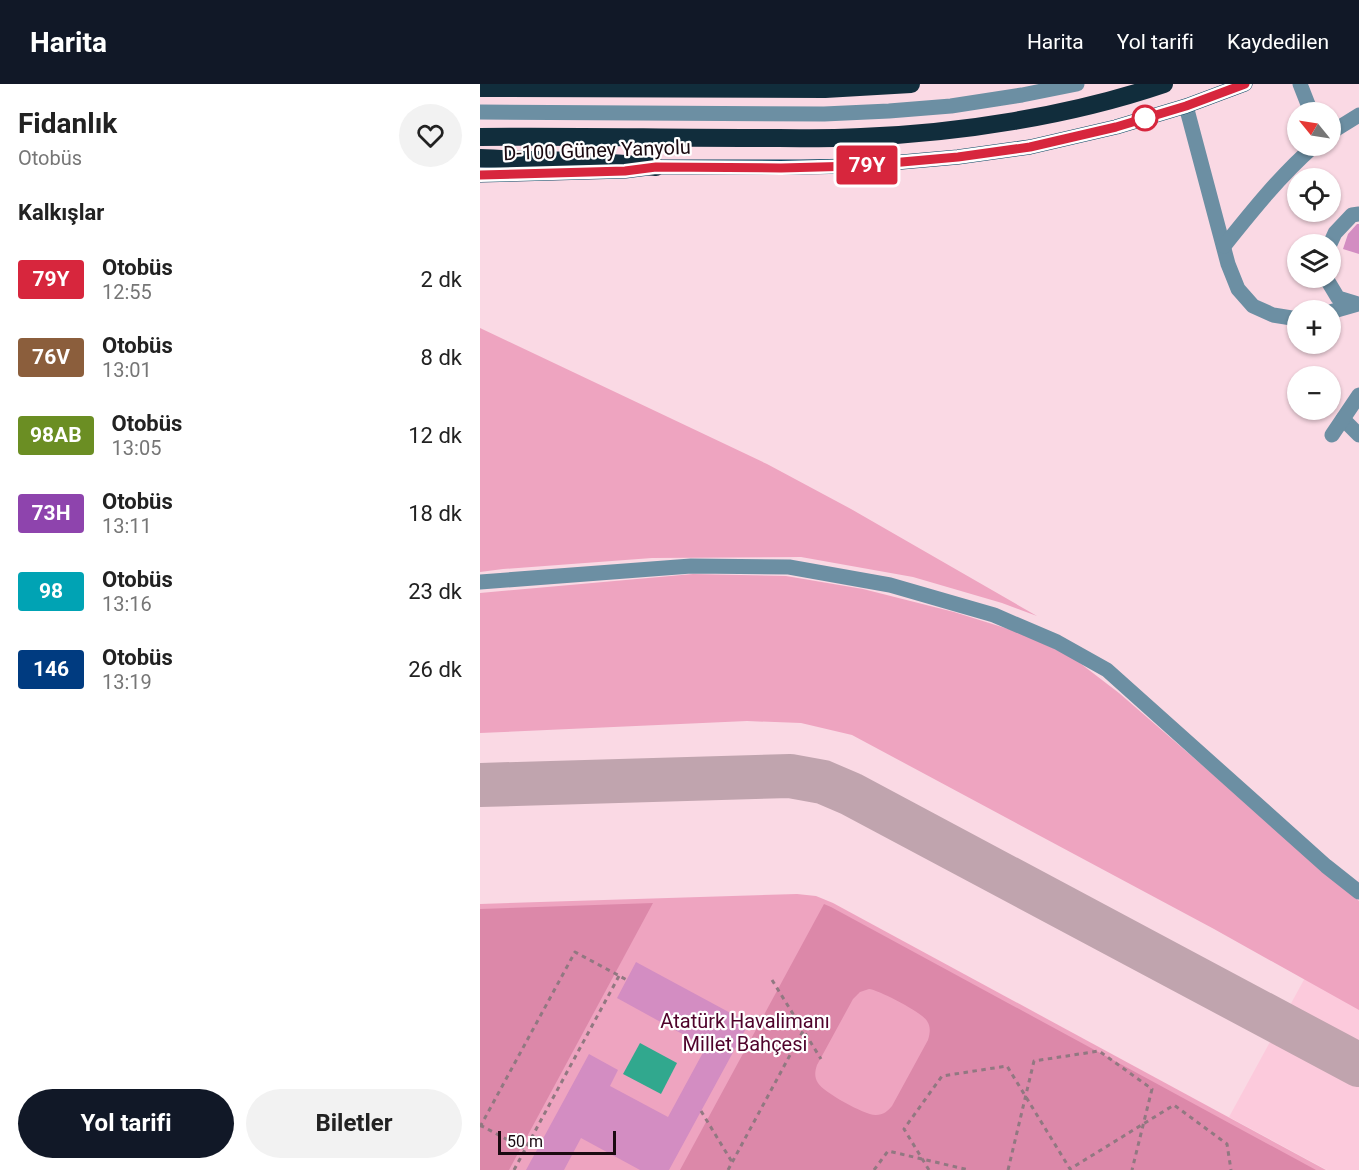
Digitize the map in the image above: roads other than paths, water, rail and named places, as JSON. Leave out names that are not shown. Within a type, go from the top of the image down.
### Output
[{"type":"highway","points":[[480,88],[911,84]]},
{"type":"highway","points":[[480,137],[784,138],[908,134],[967,128],[1056,112],[1106,101],[1164,84]]},
{"type":"highway","points":[[480,158],[584,160],[656,167]]},
{"type":"main road","name":"D-100 Güney Yanyolu","points":[[480,175],[625,171],[656,167],[857,166],[958,157],[1030,147],[1116,127],[1186,106],[1245,84]]},
{"type":"street","points":[[480,112],[824,114],[889,111],[951,106],[1077,84]]},
{"type":"street","points":[[1300,84],[1307,102]]},
{"type":"street","points":[[1186,106],[1228,264],[1238,289],[1253,306],[1273,315],[1287,317]]},
{"type":"street","points":[[1341,126],[1359,115]]},
{"type":"street","points":[[1224,246],[1270,190],[1302,156]]},
{"type":"street","points":[[1335,234],[1352,215],[1359,214]]},
{"type":"street","points":[[1332,288],[1338,298],[1358,304]]},
{"type":"street","points":[[1341,309],[1358,304]]},
{"type":"street","points":[[1332,435],[1359,395]]},
{"type":"street","points":[[1343,419],[1359,435]]},
{"type":"street","points":[[480,582],[691,566],[789,567],[890,585],[994,615],[1057,642],[1107,670],[1326,866],[1359,892]]},
{"type":"park label","name":"Atatürk Havalimanı Millet Bahçesi","points":[[745,1032]]}]
